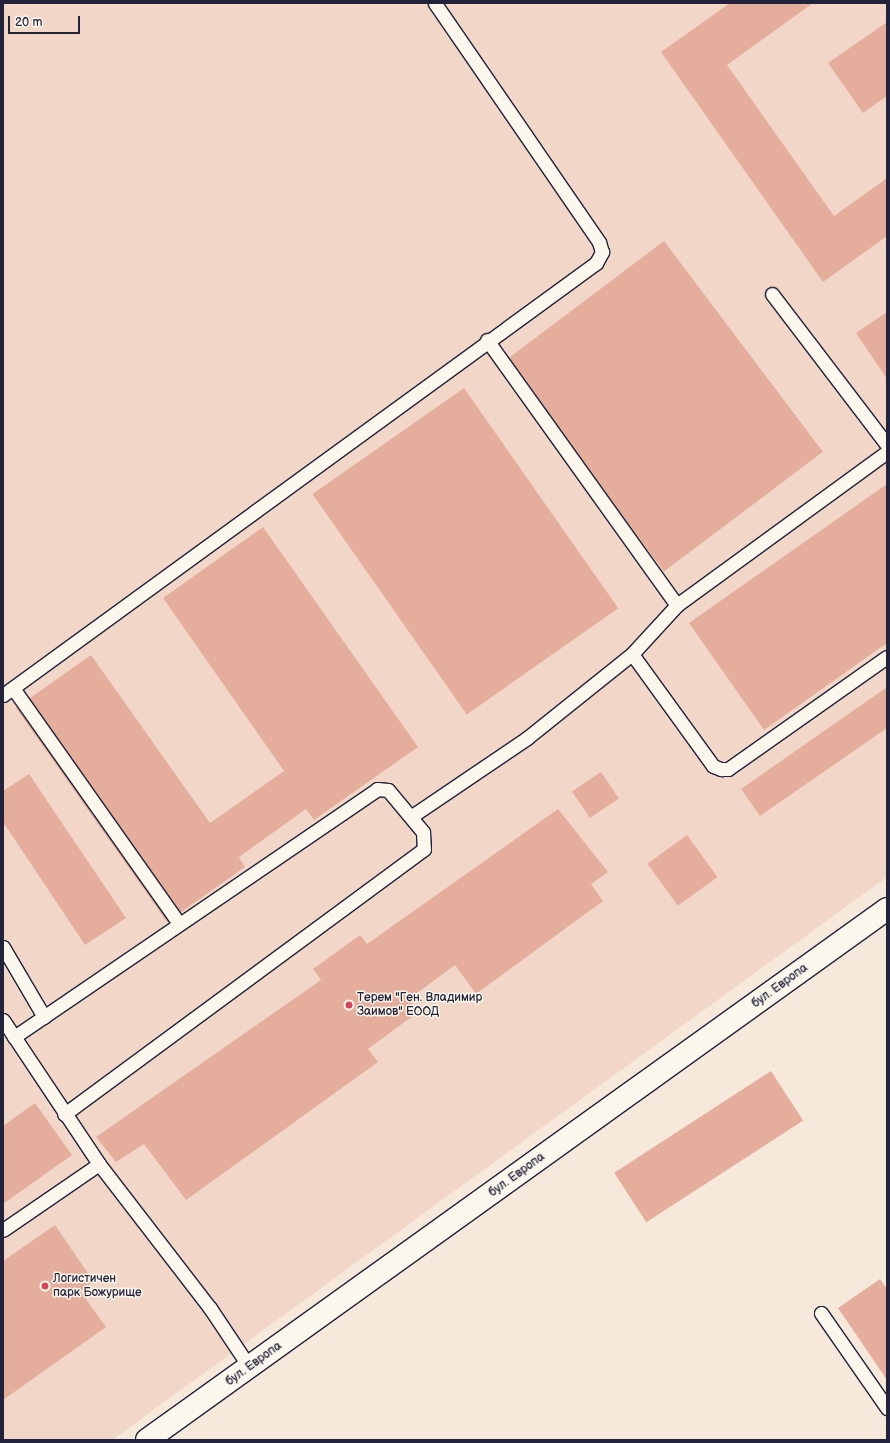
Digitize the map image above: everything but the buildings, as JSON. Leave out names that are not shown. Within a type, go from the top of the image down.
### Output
[{"type":"street","name":"бул. Европа","points":[[147,1440],[250,1368],[887,909]]},
{"type":"lane","points":[[179,924],[8,692],[487,340],[596,263],[602,252],[599,242],[435,3]]},
{"type":"lane","points":[[772,294],[887,445]]},
{"type":"lane","points":[[487,340],[677,606]]},
{"type":"lane","points":[[412,816],[527,738],[632,654],[677,606],[887,452]]},
{"type":"lane","points":[[632,654],[713,766],[721,769],[728,769],[887,657]]},
{"type":"lane","points":[[14,1037],[377,789],[388,790],[412,816],[423,832],[424,848],[64,1114]]},
{"type":"lane","points":[[3,948],[44,1017]]},
{"type":"lane","points":[[3,1020],[64,1114],[100,1164],[210,1308],[250,1368]]},
{"type":"lane","points":[[3,1230],[100,1164]]},
{"type":"lane","points":[[821,1313],[887,1408]]},
{"type":"shaded area","points":[[3,3],[887,3],[887,877],[112,1440],[3,1440]]},
{"type":"place","name":"Терем \"Ген. Владимир Заимов\" ЕООД","points":[[349,1005]]},
{"type":"place","name":"Логистичен парк Божурище","points":[[45,1286]]}]
